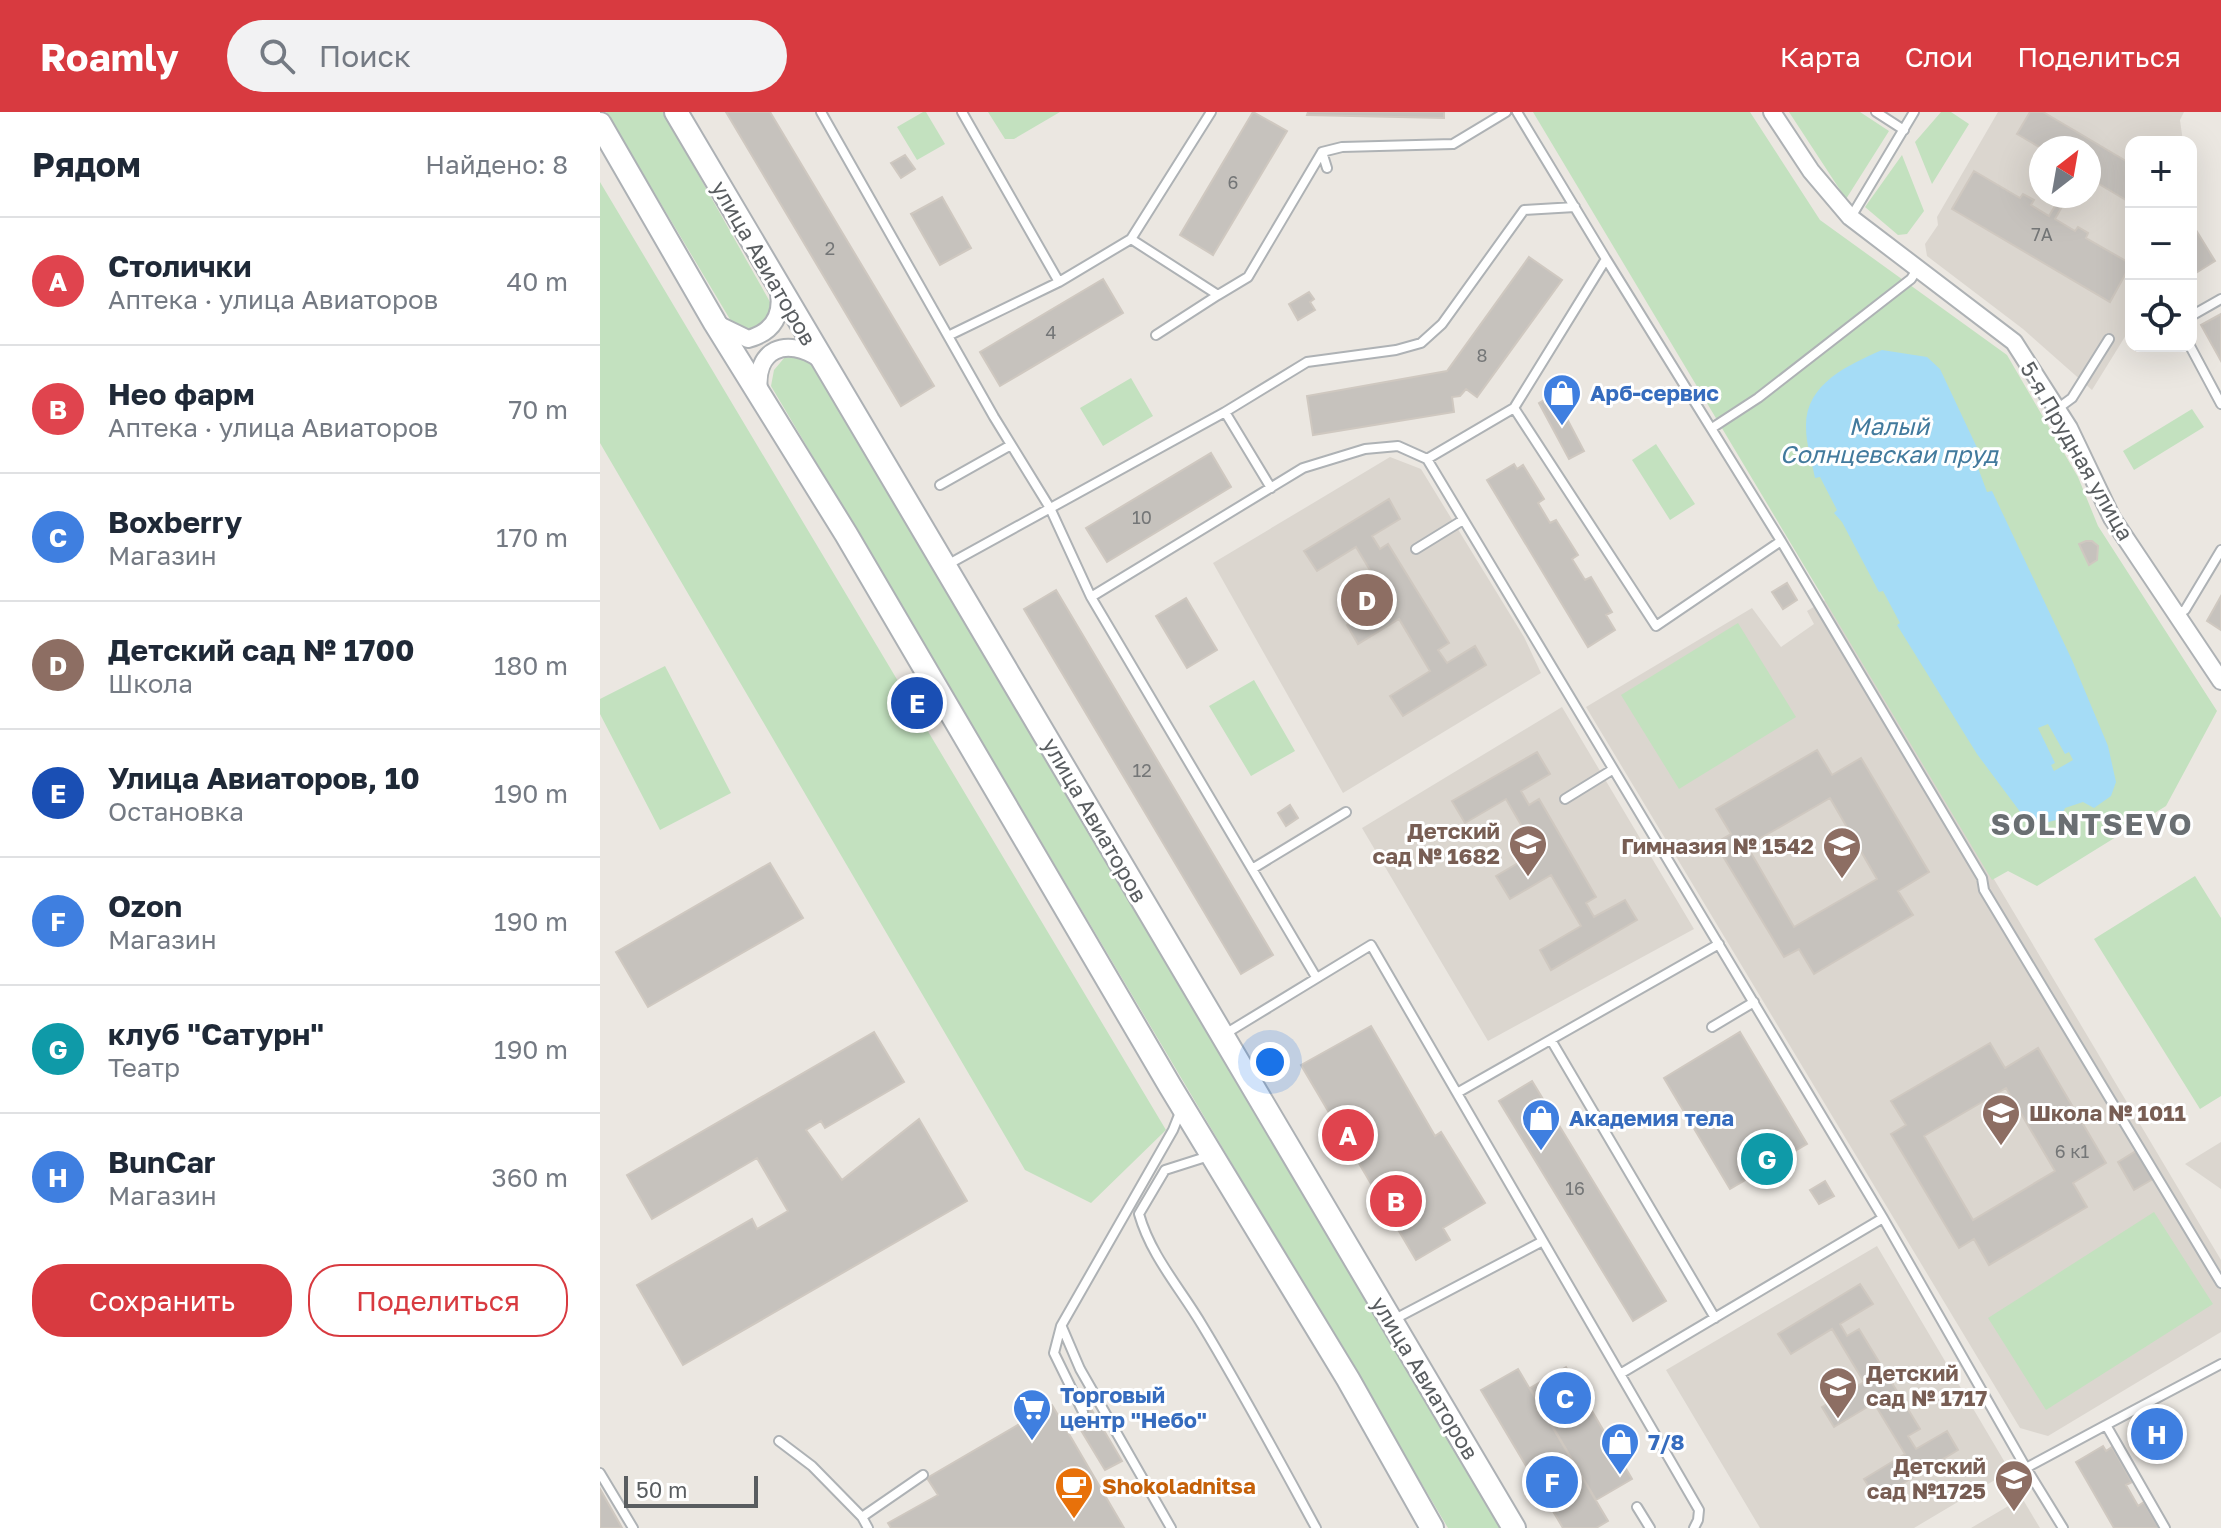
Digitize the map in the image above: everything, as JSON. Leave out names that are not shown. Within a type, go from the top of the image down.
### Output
[{"type":"street","name":"улица Авиаторов","points":[[676,112],[1514,1528]]},
{"type":"street","name":"5-я Прудная улица","points":[[1772,112],[1811,171],[1850,217],[2014,342],[2057,409],[2112,518],[2221,681]]},
{"type":"street","points":[[600,124],[715,323],[846,534],[1212,1155],[1348,1379],[1432,1528]]},
{"type":"street","points":[[715,323],[748,339],[765,335],[780,312],[777,282]]},
{"type":"street","points":[[760,398],[758,377],[762,363],[771,354],[783,347],[795,346],[821,360]]},
{"type":"lane","points":[[821,112],[1050,508],[1091,597],[1316,977]]},
{"type":"lane","points":[[962,112],[1059,282]]},
{"type":"lane","points":[[950,335],[1059,282],[1131,239],[1211,112]]},
{"type":"lane","points":[[1156,335],[1248,277],[1322,152],[1342,147],[1453,144],[1506,112]]},
{"type":"lane","points":[[1517,112],[1781,541],[1974,864],[1982,878],[1984,890],[2221,1283]]},
{"type":"lane","points":[[1876,112],[1904,130]]},
{"type":"lane","points":[[1850,217],[1914,112]]},
{"type":"lane","points":[[1322,152],[1327,168]]},
{"type":"lane","points":[[945,567],[1225,412],[1307,362],[1396,350],[1421,343],[1442,324],[1524,210],[1575,207]]},
{"type":"lane","points":[[1131,239],[1218,295]]},
{"type":"lane","points":[[1427,459],[1514,408],[1606,259]]},
{"type":"lane","points":[[1712,428],[1758,398],[1911,279],[1918,268]]},
{"type":"lane","points":[[2197,313],[2221,299]]},
{"type":"lane","points":[[2057,409],[2072,398],[2109,339]]},
{"type":"lane","points":[[2193,352],[2221,404]]},
{"type":"lane","points":[[1514,408],[1656,626],[1781,541]]},
{"type":"lane","points":[[1225,412],[1271,488]]},
{"type":"lane","points":[[940,485],[1011,445]]},
{"type":"lane","points":[[1091,597],[1303,468],[1365,449],[1398,446],[1427,459],[1883,1218],[2063,1528]]},
{"type":"lane","points":[[1416,549],[1463,520]]},
{"type":"lane","points":[[2176,613],[2185,610],[2221,550]]},
{"type":"lane","points":[[1565,799],[1612,770]]},
{"type":"lane","points":[[1252,869],[1346,812]]},
{"type":"lane","points":[[1457,1093],[1719,944]]},
{"type":"lane","points":[[1223,1036],[1371,945],[1699,1510],[1694,1528]]},
{"type":"lane","points":[[1712,1027],[1754,1002]]},
{"type":"lane","points":[[1551,1040],[1715,1318]]},
{"type":"lane","points":[[1083,1412],[1054,1353],[1061,1326],[1173,1130],[1183,1105]]},
{"type":"lane","points":[[1212,1155],[1165,1170],[1139,1214],[1145,1234],[1201,1324],[1316,1528]]},
{"type":"lane","points":[[1620,1374],[1883,1218]]},
{"type":"lane","points":[[1391,1321],[1543,1241]]},
{"type":"lane","points":[[1061,1326],[1080,1369],[1171,1528]]},
{"type":"lane","points":[[2026,1468],[2221,1364]]},
{"type":"lane","points":[[2106,1425],[2165,1528]]},
{"type":"lane","points":[[779,1441],[812,1466],[862,1517],[868,1528]]},
{"type":"lane","points":[[600,1473],[633,1528]]},
{"type":"lane","points":[[862,1517],[923,1475]]},
{"type":"lane","points":[[1637,1507],[1650,1528]]},
{"type":"shaded area","points":[[1998,112],[2184,112],[2180,120],[2182,136],[2125,136],[2125,337],[2092,390],[2023,329],[1927,256],[1925,244],[1938,225],[1937,217]]},
{"type":"shaded area","points":[[1390,457],[1421,469],[1524,637],[1541,673],[1343,793],[1213,563]]},
{"type":"shaded area","points":[[1827,599],[2221,1260],[2221,1332],[2048,1436],[2020,1428],[1586,707],[1752,608],[1781,647],[1814,624],[1807,611]]},
{"type":"shaded area","name":"Детский сад № 1682","points":[[1562,707],[1694,929],[1488,1041],[1362,828]]},
{"type":"shaded area","points":[[2221,1142],[2221,1189],[2185,1164]]},
{"type":"shaded area","name":"Детский сад № 1717","points":[[1877,1246],[2010,1471],[1914,1528],[1760,1528],[1666,1370]]},
{"type":"shaded area","name":"Детский сад №1725","points":[[2022,1498],[2040,1528],[1971,1528]]},
{"type":"green space","points":[[606,112],[663,112],[770,302],[768,318],[761,327],[749,330],[734,326]]},
{"type":"green space","points":[[926,112],[945,144],[917,160],[897,127]]},
{"type":"green space","points":[[988,112],[1060,112],[1014,139],[1005,139]]},
{"type":"green space","points":[[1533,112],[1750,112],[1820,220],[2007,355],[2078,477],[2098,526],[2217,711],[2166,806],[2037,886],[2008,871],[1992,880]]},
{"type":"green space","points":[[1789,112],[1860,112],[1889,131],[1846,199]]},
{"type":"green space","points":[[1941,112],[1951,112],[1969,124],[1932,184],[1915,142]]},
{"type":"green space","points":[[1902,155],[1924,211],[1907,234],[1898,235],[1865,207]]},
{"type":"green space","points":[[600,182],[1166,1130],[1091,1203],[1025,1170],[600,443]]},
{"type":"green space","points":[[785,357],[801,358],[815,366],[1504,1528],[1448,1528],[771,386],[774,370]]},
{"type":"green space","points":[[1131,378],[1153,416],[1103,446],[1080,408]]},
{"type":"green space","points":[[2192,409],[2204,427],[2134,470],[2123,451]]},
{"type":"green space","points":[[1656,444],[1695,504],[1670,520],[1632,460]]},
{"type":"green space","points":[[1738,623],[1796,717],[1679,789],[1621,695]]},
{"type":"green space","points":[[665,666],[731,793],[660,830],[600,714],[600,699]]},
{"type":"green space","points":[[1254,680],[1295,751],[1251,776],[1209,706]]},
{"type":"green space","points":[[2195,876],[2221,918],[2221,1096],[2200,1109],[2094,939]]},
{"type":"green space","points":[[2154,1212],[2213,1304],[2046,1410],[1988,1318]]},
{"type":"water","name":"Малый Солнцевскаи пруд","points":[[1882,350],[1927,357],[1940,369],[1980,454],[1974,457],[1987,492],[1992,491],[2072,660],[2108,746],[2116,782],[2111,796],[2094,808],[2083,802],[2065,808],[2060,819],[2041,824],[2021,813],[1977,754],[1897,625],[1900,623],[1883,591],[1879,592],[1842,522],[1834,513],[1837,510],[1820,477],[1815,478],[1806,427],[1813,399],[1831,378]],"holes":[[[2048,724],[2065,754],[2069,752],[2073,760],[2054,771],[2051,765],[2055,763],[2038,728]]]},
{"type":"building","points":[[726,112],[770,112],[934,386],[901,406]]},
{"type":"building","points":[[1253,112],[1287,131],[1213,255],[1180,235]]},
{"type":"building","points":[[1308,112],[1444,112],[1444,118],[1307,115]]},
{"type":"building","points":[[2030,112],[2043,112],[2084,136],[2029,136],[2029,141],[2017,134]]},
{"type":"building","points":[[2101,146],[2125,160],[2125,199],[2101,185]]},
{"type":"building","points":[[905,155],[915,169],[901,178],[891,163]]},
{"type":"building","points":[[1974,171],[2020,198],[2023,194],[2029,197],[2029,208],[2036,208],[2049,216],[2054,208],[2061,208],[2055,219],[2075,231],[2078,227],[2088,233],[2086,238],[2125,261],[2125,275],[2110,302],[1952,209]]},
{"type":"building","points":[[942,197],[971,248],[940,265],[911,214]]},
{"type":"building","points":[[2197,232],[2215,261],[2197,272]]},
{"type":"building","points":[[1529,257],[1562,280],[1477,397],[1466,389],[1460,396],[1452,397],[1454,412],[1313,435],[1307,396],[1447,371]]},
{"type":"building","points":[[1103,279],[1123,313],[1000,386],[980,352]]},
{"type":"building","points":[[1309,292],[1314,299],[1310,302],[1315,310],[1298,320],[1289,304]]},
{"type":"building","points":[[2221,314],[2221,361],[2201,325]]},
{"type":"building","name":"Арб-сервис","points":[[1554,394],[1584,451],[1569,459],[1539,403]]},
{"type":"building","points":[[1211,453],[1231,487],[1107,562],[1086,528]]},
{"type":"building","points":[[1514,464],[1517,469],[1523,465],[1544,499],[1538,503],[1550,523],[1556,520],[1578,555],[1572,559],[1585,580],[1591,577],[1612,612],[1606,615],[1615,630],[1588,647],[1487,480]]},
{"type":"building","points":[[1389,499],[1400,519],[1372,536],[1380,549],[1388,544],[1449,643],[1438,650],[1447,663],[1475,646],[1486,665],[1403,716],[1390,696],[1430,671],[1399,619],[1358,644],[1347,625],[1388,600],[1356,547],[1317,571],[1304,551]]},
{"type":"building","points":[[2086,541],[2098,546],[2097,560],[2089,565],[2079,544]]},
{"type":"building","points":[[1787,583],[1797,600],[1783,609],[1772,592]]},
{"type":"building","points":[[1056,590],[1273,955],[1241,974],[1024,609]]},
{"type":"building","points":[[2221,596],[2221,630],[2207,621]]},
{"type":"building","points":[[1186,598],[1217,650],[1187,668],[1156,616]]},
{"type":"building","points":[[1817,750],[1832,775],[1861,758],[1929,872],[1898,891],[1913,915],[1814,974],[1799,949],[1784,957],[1715,843],[1731,834],[1716,809]],"holes":[[[1830,798],[1877,879],[1794,927],[1747,846]]]},
{"type":"building","points":[[1537,752],[1550,774],[1521,791],[1529,805],[1539,799],[1596,897],[1586,903],[1594,917],[1625,900],[1637,920],[1551,970],[1540,950],[1581,926],[1551,875],[1510,899],[1496,876],[1537,852],[1506,799],[1465,823],[1452,801]]},
{"type":"building","points":[[1290,805],[1298,818],[1286,826],[1278,813]]},
{"type":"building","points":[[770,863],[803,918],[648,1007],[616,952]]},
{"type":"building","points":[[1371,1026],[1435,1136],[1441,1132],[1485,1203],[1443,1228],[1450,1240],[1416,1260],[1301,1065]]},
{"type":"building","points":[[874,1032],[904,1082],[825,1128],[821,1121],[806,1130],[842,1180],[919,1119],[967,1201],[683,1365],[637,1285],[752,1219],[757,1229],[788,1211],[757,1158],[652,1219],[627,1175]]},
{"type":"building","points":[[1740,1032],[1807,1144],[1730,1189],[1664,1078]]},
{"type":"building","points":[[1990,1043],[2005,1068],[2038,1048],[2106,1163],[2073,1183],[2087,1207],[1989,1265],[1974,1239],[1959,1248],[1891,1134],[1906,1125],[1891,1101]],"holes":[[[2006,1088],[2055,1171],[1973,1220],[1924,1136]]]},
{"type":"building","points":[[1532,1081],[1666,1301],[1633,1321],[1499,1101]]},
{"type":"building","points":[[2136,1151],[2153,1179],[2134,1190],[2118,1162]]},
{"type":"building","points":[[1825,1181],[1834,1196],[1819,1204],[1810,1190]]},
{"type":"building","points":[[1860,1284],[1873,1304],[1840,1324],[1847,1336],[1859,1329],[1920,1429],[1908,1436],[1916,1449],[1947,1431],[1958,1450],[1877,1499],[1864,1479],[1905,1454],[1874,1403],[1834,1427],[1822,1407],[1864,1382],[1832,1329],[1791,1354],[1778,1334]]},
{"type":"building","points":[[1566,1367],[1632,1479],[1596,1500],[1530,1388]]},
{"type":"building","points":[[1518,1369],[1608,1521],[1596,1528],[1563,1528],[1481,1390]]},
{"type":"building","name":"Торговый центр \"Небо\"","points":[[1052,1405],[1124,1528],[891,1528],[888,1523],[938,1495],[927,1478]]},
{"type":"building","points":[[1090,1407],[1122,1461],[1105,1470],[1073,1417]]},
{"type":"building","points":[[2158,1420],[2170,1439],[2156,1448],[2145,1429]]},
{"type":"building","points":[[2103,1446],[2106,1451],[2112,1447],[2132,1482],[2126,1485],[2138,1506],[2144,1502],[2159,1528],[2114,1528],[2076,1462]]},
{"type":"building","points":[[600,1489],[621,1526],[622,1528],[600,1528]]},
{"type":"place","name":"Арб-сервис","points":[[1562,427]]},
{"type":"place","name":"Детский сад № 1700","points":[[1367,600]]},
{"type":"place","name":"Улица Авиаторов, 10","points":[[917,703]]},
{"type":"place","name":"Детский сад № 1682","points":[[1528,878]]},
{"type":"place","name":"Гимназия № 1542","points":[[1842,880]]},
{"type":"place","name":"Столички","points":[[1348,1135]]},
{"type":"place","name":"Школа № 1011","points":[[2001,1147]]},
{"type":"place","name":"Академия тела","points":[[1541,1152]]},
{"type":"place","name":"клуб \"Сатурн\"","points":[[1767,1159]]},
{"type":"place","name":"Нео фарм","points":[[1396,1201]]},
{"type":"place","name":"Boxberry","points":[[1565,1398]]},
{"type":"place","name":"Детский сад № 1717","points":[[1838,1420]]},
{"type":"place","name":"BunCar","points":[[2157,1434]]},
{"type":"place","name":"Торговый центр \"Небо\"","points":[[1032,1442]]},
{"type":"place","name":"7/8","points":[[1620,1476]]},
{"type":"place","name":"Ozon","points":[[1552,1482]]},
{"type":"place","name":"Детский сад №1725","points":[[2014,1513]]},
{"type":"place","name":"Shokoladnitsa","points":[[1074,1520]]},
{"type":"district","name":"SOLNTSEVO","points":[[2092,825]]}]
